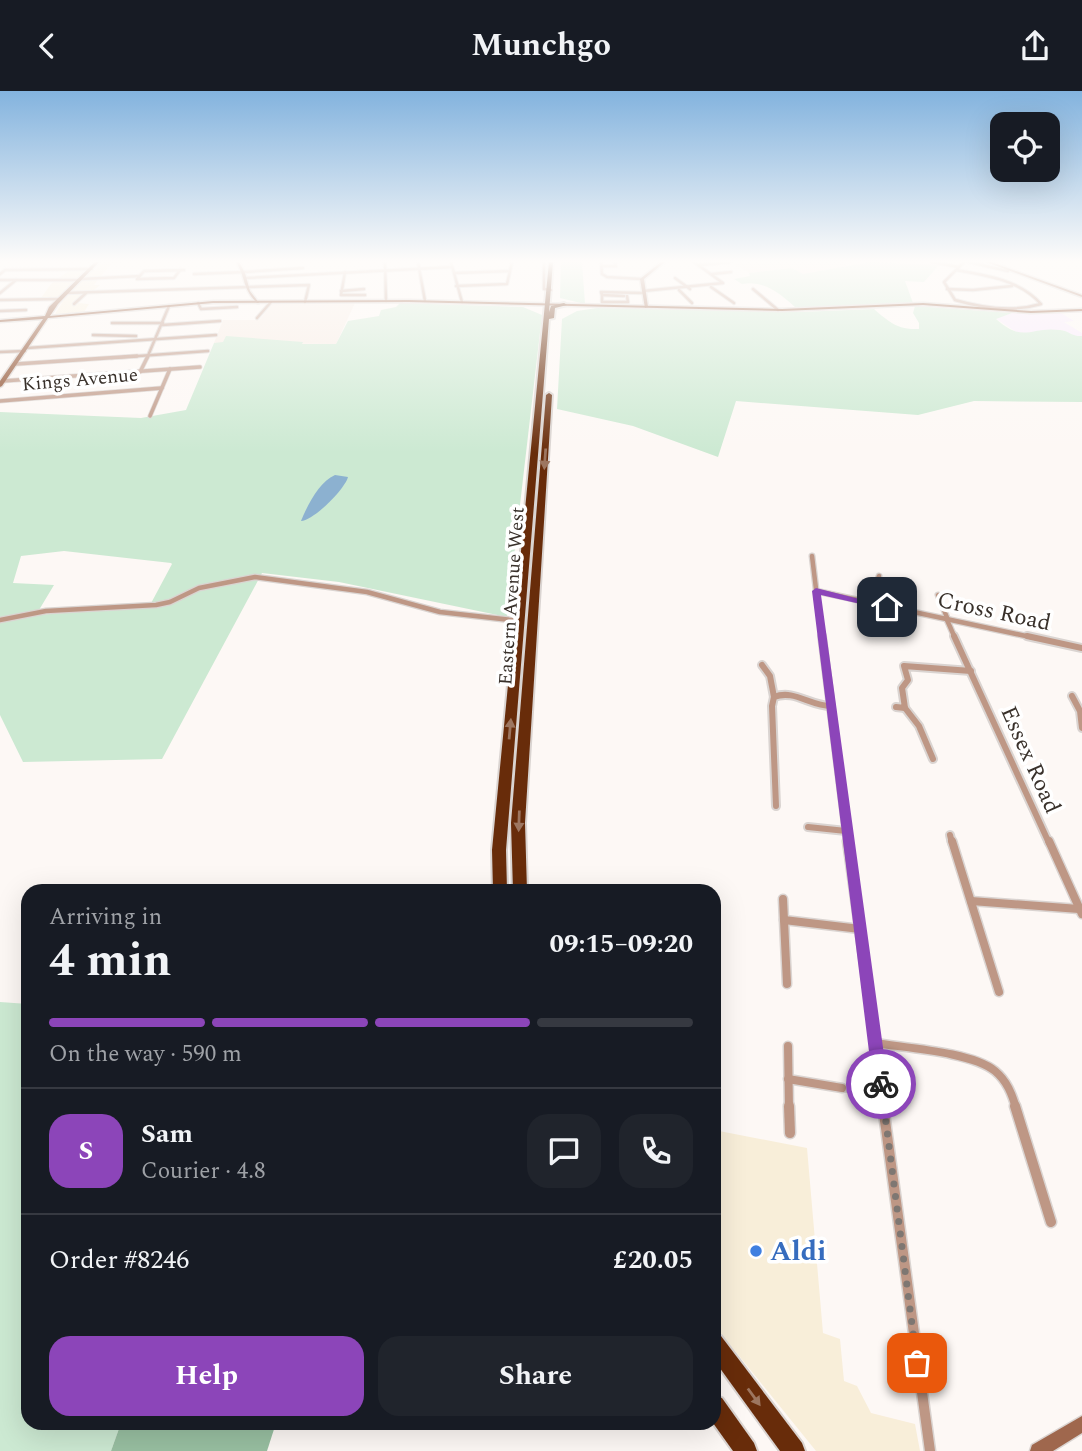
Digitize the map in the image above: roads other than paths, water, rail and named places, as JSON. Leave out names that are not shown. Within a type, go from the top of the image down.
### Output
[{"type":"highway","name":"Eastern Avenue West","points":[[500,884],[499,850],[517,621],[549,325]]},
{"type":"highway","name":"Eastern Avenue West","points":[[520,884],[518,823],[552,325]]},
{"type":"highway","points":[[721,1352],[794,1451]]},
{"type":"highway","points":[[721,1416],[746,1451]]},
{"type":"main road","points":[[2,383],[26,350],[39,325]]},
{"type":"street","points":[[140,372],[162,325]]},
{"type":"street","points":[[93,335],[136,336]]},
{"type":"street","points":[[0,352],[216,335]]},
{"type":"street","points":[[105,342],[110,336]]},
{"type":"street","points":[[16,364],[208,351]]},
{"type":"street","points":[[2,383],[200,367]]},
{"type":"street","points":[[150,416],[170,369]]},
{"type":"street","name":"Kings Avenue","points":[[0,401],[162,388]]},
{"type":"street","points":[[812,556],[846,831],[930,1451]]},
{"type":"street","points":[[870,603],[880,576]]},
{"type":"street","points":[[0,620],[46,611],[156,605],[199,588],[255,577],[367,592],[440,612],[517,621]]},
{"type":"street","name":"Cross Road","points":[[816,591],[1082,648]]},
{"type":"street","name":"Essex Road","points":[[938,595],[1081,912]]},
{"type":"street","points":[[762,665],[770,676],[774,697],[772,706],[776,806]]},
{"type":"street","points":[[933,759],[917,720],[905,708],[902,688],[908,680],[904,666],[971,671]]},
{"type":"street","points":[[774,697],[781,694],[801,696],[813,703],[831,706]]},
{"type":"street","points":[[1072,696],[1080,711],[1082,728]]},
{"type":"street","points":[[896,707],[905,708]]},
{"type":"street","points":[[807,827],[846,831]]},
{"type":"street","points":[[950,835],[999,992]]},
{"type":"street","points":[[783,899],[787,984]]},
{"type":"street","points":[[971,901],[1081,912]]},
{"type":"street","points":[[783,920],[860,929]]},
{"type":"street","points":[[875,1043],[979,1060],[997,1073],[1010,1090],[1051,1222]]},
{"type":"street","points":[[788,1046],[790,1133]]},
{"type":"street","points":[[788,1079],[842,1088]]},
{"type":"street","points":[[868,1092],[882,1094]]},
{"type":"street","points":[[1038,1451],[1082,1424]]},
{"type":"water","points":[[335,475],[348,477],[328,503],[313,516],[301,521],[319,489]]},
{"type":"tunnel","points":[[842,1088],[868,1092]]},
{"type":"place","name":"Aldi","points":[[756,1251]]}]
